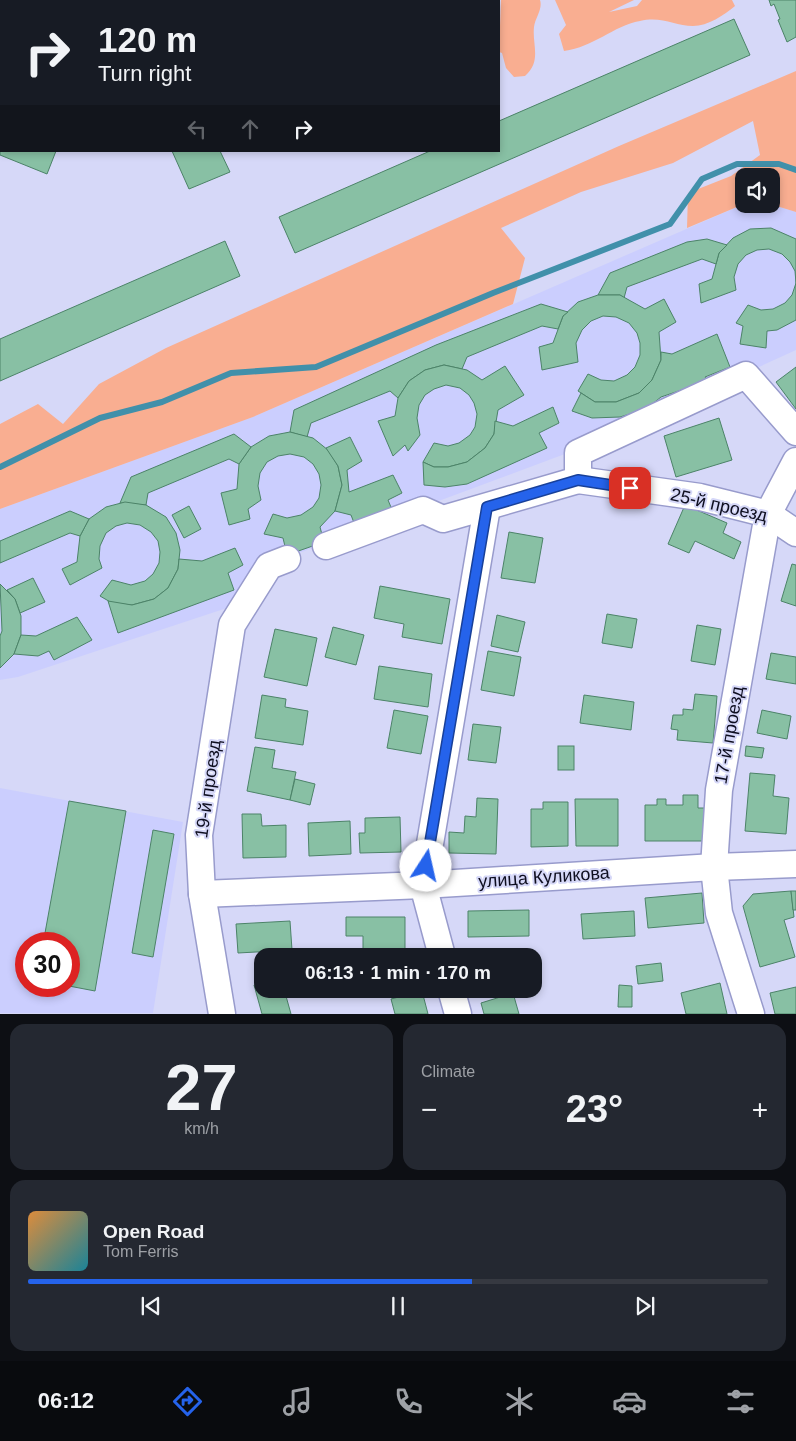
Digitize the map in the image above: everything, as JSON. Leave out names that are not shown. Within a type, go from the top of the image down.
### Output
[{"type":"street","points":[[326,546],[423,510],[443,519],[578,480],[578,452],[746,375],[796,432]]},
{"type":"street","name":"17-й проезд","points":[[751,1014],[719,913],[714,867],[719,790],[768,514],[796,461]]},
{"type":"street","name":"25-й проезд","points":[[578,480],[700,497],[768,514],[796,533]]},
{"type":"street","points":[[440,948],[423,885],[487,507]]},
{"type":"street","name":"19-й проезд","points":[[222,1014],[202,894],[199,835],[232,625],[269,566],[287,559]]},
{"type":"street","name":"улица Куликова","points":[[202,894],[423,885],[714,867],[796,864]]},
{"type":"street","points":[[454,998],[458,1014]]},
{"type":"shaded area","points":[[501,0],[540,0],[541,3],[534,27],[535,59],[525,76],[514,77],[506,68],[502,53],[500,52]]},
{"type":"shaded area","points":[[555,0],[634,0],[609,12],[637,6],[642,0],[732,0],[735,6],[721,16],[699,26],[686,26],[662,20],[640,21],[621,27],[575,49],[564,51],[559,34],[566,25]]},
{"type":"shaded area","points":[[796,71],[796,212],[780,207],[780,168],[742,168],[760,155],[753,121],[673,163],[581,192],[501,228],[525,258],[513,304],[253,417],[0,509],[0,424],[38,404],[63,424],[99,384],[166,348],[619,146]]},
{"type":"shaded area","points":[[735,173],[735,208],[687,228],[688,193]]},
{"type":"shaded area","points":[[780,207],[796,212],[796,350],[589,445],[264,566],[236,605],[18,677],[0,680],[0,509],[253,417],[735,208],[735,213],[780,213]]},
{"type":"shaded area","points":[[0,788],[183,822],[153,1013],[0,1013]]},
{"type":"building","points":[[769,0],[796,0],[796,37],[787,42],[774,4],[771,6]]},
{"type":"building","points":[[734,19],[750,55],[295,253],[279,217],[428,152],[500,152],[500,121]]},
{"type":"building","points":[[0,152],[56,152],[47,174],[0,155]]},
{"type":"building","points":[[172,152],[220,152],[230,172],[189,189]]},
{"type":"building","points":[[771,228],[796,239],[796,283],[795,271],[782,254],[769,249],[757,250],[746,255],[738,264],[734,277],[736,290],[701,303],[699,284],[712,279],[719,253],[733,238],[750,229]]},
{"type":"building","points":[[707,239],[727,245],[719,253],[716,264],[702,259],[627,287],[624,298],[620,295],[598,295],[610,273],[687,242]]},
{"type":"building","points":[[225,241],[240,276],[0,381],[0,339]]},
{"type":"building","points":[[796,283],[796,320],[777,330],[767,331],[766,348],[740,344],[743,326],[736,323],[748,305],[761,310],[773,309],[785,303],[792,295]]},
{"type":"building","points":[[598,295],[620,295],[645,309],[664,299],[676,322],[659,332],[661,360],[652,380],[639,393],[616,402],[595,402],[578,391],[588,374],[601,380],[614,381],[627,375],[635,367],[640,355],[640,343],[637,333],[629,323],[616,317],[603,316],[591,321],[582,330],[576,343],[578,362],[542,370],[539,347],[553,343],[563,316],[578,302]]},
{"type":"building","points":[[541,304],[568,312],[563,316],[558,329],[542,326],[467,357],[462,369],[444,365],[425,370],[409,381],[398,398],[390,391],[311,423],[307,437],[290,432],[294,410],[436,345]]},
{"type":"building","points":[[717,334],[730,367],[705,377],[708,381],[661,397],[646,409],[620,417],[592,418],[572,411],[581,393],[595,402],[616,402],[639,393],[652,380],[661,360],[661,352],[672,354]]},
{"type":"building","points":[[444,365],[467,370],[482,380],[505,366],[524,395],[498,410],[494,434],[485,448],[467,462],[448,467],[434,467],[423,462],[434,443],[448,446],[459,443],[470,435],[475,427],[477,414],[474,403],[469,395],[460,388],[446,385],[434,389],[425,395],[419,405],[417,418],[420,435],[408,451],[405,445],[393,456],[378,421],[395,416],[398,398],[409,381],[425,370]]},
{"type":"building","points":[[796,367],[796,409],[776,382]]},
{"type":"building","points":[[553,407],[559,423],[539,433],[547,448],[467,484],[445,487],[424,485],[423,462],[434,467],[448,467],[467,462],[485,448],[494,434],[495,421],[513,426]]},
{"type":"building","points":[[719,418],[732,460],[676,477],[664,436]]},
{"type":"building","points":[[290,432],[313,438],[328,450],[338,466],[342,485],[335,511],[320,527],[324,542],[287,555],[283,538],[264,534],[273,514],[287,518],[301,515],[313,507],[319,498],[321,485],[319,474],[313,464],[304,457],[290,454],[278,456],[267,462],[260,473],[258,486],[261,500],[248,509],[250,519],[229,525],[221,493],[237,489],[239,464],[251,447],[269,436]]},
{"type":"building","points":[[234,434],[251,447],[239,464],[229,459],[148,493],[146,505],[120,503],[131,477]]},
{"type":"building","points":[[350,437],[362,461],[347,470],[349,492],[393,475],[402,493],[388,500],[393,512],[356,528],[351,515],[335,511],[342,485],[338,466],[326,448]]},
{"type":"building","points":[[125,502],[146,505],[166,517],[176,533],[180,550],[178,569],[168,588],[154,599],[132,605],[112,603],[100,596],[112,580],[131,585],[145,581],[153,574],[159,563],[158,541],[151,532],[140,525],[127,523],[116,526],[106,533],[100,546],[99,559],[102,568],[70,585],[62,569],[77,562],[80,536],[89,519],[106,507]]},
{"type":"building","points":[[685,505],[727,523],[723,533],[741,542],[734,559],[695,541],[689,553],[668,544]]},
{"type":"building","points":[[189,506],[201,529],[184,538],[172,515]]},
{"type":"building","points":[[70,511],[89,519],[80,536],[70,533],[0,563],[0,541]]},
{"type":"building","points":[[509,532],[543,538],[535,583],[501,578]]},
{"type":"building","points":[[235,548],[243,565],[228,573],[234,590],[118,633],[108,601],[132,605],[154,599],[168,588],[178,569],[179,559],[202,561]]},
{"type":"building","points":[[792,564],[796,565],[796,606],[781,601]]},
{"type":"building","points":[[33,578],[45,602],[20,613],[15,599],[7,590]]},
{"type":"building","points":[[0,584],[15,599],[21,616],[21,635],[14,654],[0,668],[0,636],[2,631]]},
{"type":"building","points":[[380,586],[450,599],[442,644],[402,637],[404,624],[374,618]]},
{"type":"building","points":[[607,614],[637,619],[632,648],[602,643]]},
{"type":"building","points":[[497,615],[525,622],[518,652],[491,646]]},
{"type":"building","points":[[77,617],[92,640],[54,660],[49,651],[38,656],[14,654],[21,635],[36,636]]},
{"type":"building","points":[[697,625],[721,629],[715,665],[691,661]]},
{"type":"building","points":[[333,627],[364,635],[356,665],[325,657]]},
{"type":"building","points":[[275,629],[317,638],[307,686],[264,677]]},
{"type":"building","points":[[488,651],[521,657],[514,696],[481,690]]},
{"type":"building","points":[[771,653],[796,657],[796,684],[766,679]]},
{"type":"building","points":[[379,666],[432,674],[428,707],[374,699]]},
{"type":"building","points":[[695,694],[717,696],[713,743],[677,740],[678,730],[671,729],[673,715],[683,715],[683,709],[693,710]]},
{"type":"building","points":[[262,695],[286,699],[285,707],[308,711],[303,745],[255,738]]},
{"type":"building","points":[[584,695],[634,702],[631,730],[580,723]]},
{"type":"building","points":[[394,710],[428,716],[421,754],[387,748]]},
{"type":"building","points":[[762,710],[791,716],[787,739],[757,733]]},
{"type":"building","points":[[473,724],[501,727],[496,763],[468,760]]},
{"type":"building","points":[[558,746],[574,746],[574,770],[558,770]]},
{"type":"building","points":[[746,746],[764,748],[762,758],[745,756]]},
{"type":"building","points":[[255,747],[275,750],[272,768],[296,772],[290,800],[247,791]]},
{"type":"building","points":[[750,773],[775,775],[773,796],[789,798],[786,834],[745,831]]},
{"type":"building","points":[[295,779],[315,784],[310,805],[290,800]]},
{"type":"building","points":[[683,795],[698,795],[698,808],[706,808],[706,841],[645,841],[645,805],[657,805],[657,799],[666,799],[666,805],[683,805]]},
{"type":"building","points":[[477,798],[498,799],[496,854],[449,853],[449,832],[464,833],[465,816],[476,817]]},
{"type":"building","points":[[575,799],[618,799],[618,846],[576,846]]},
{"type":"building","points":[[69,801],[126,811],[95,991],[80,988],[80,932],[45,932]]},
{"type":"building","points":[[543,802],[568,802],[568,846],[531,847],[531,809],[543,809]]},
{"type":"building","points":[[242,814],[261,814],[262,826],[286,825],[286,857],[243,858]]},
{"type":"building","points":[[400,817],[401,852],[360,853],[359,833],[365,833],[365,818]]},
{"type":"building","points":[[350,821],[351,854],[309,856],[308,823]]},
{"type":"building","points":[[153,830],[174,834],[153,957],[132,953]]},
{"type":"building","points":[[791,891],[794,917],[784,920],[795,957],[760,967],[743,906],[753,894]]},
{"type":"building","points":[[791,891],[796,891],[796,910],[793,910]]},
{"type":"building","points":[[702,893],[704,923],[648,928],[645,898]]},
{"type":"building","points":[[529,910],[529,936],[468,937],[468,911]]},
{"type":"building","points":[[634,911],[635,936],[583,939],[581,914]]},
{"type":"building","points":[[346,917],[405,917],[405,948],[363,948],[363,936],[346,936]]},
{"type":"building","points":[[290,921],[292,948],[254,948],[254,952],[238,953],[236,924]]},
{"type":"building","points":[[661,963],[663,981],[638,984],[636,966]]},
{"type":"building","points":[[720,983],[727,1014],[686,1014],[681,993]]},
{"type":"building","points":[[619,985],[632,986],[632,1007],[618,1007]]},
{"type":"building","points":[[796,987],[796,1014],[775,1014],[770,993]]},
{"type":"building","points":[[258,998],[287,998],[291,1014],[262,1014]]},
{"type":"building","points":[[424,998],[428,1014],[395,1014],[391,999]]},
{"type":"building","points":[[497,998],[514,998],[519,1014],[484,1014],[481,1003]]},
{"type":"waterway","points":[[0,467],[100,418],[162,402],[231,373],[316,367],[493,293],[670,224],[702,179],[737,164],[779,164],[796,170]]},
{"type":"route","points":[[426,866],[487,507],[578,480],[630,488]]}]
